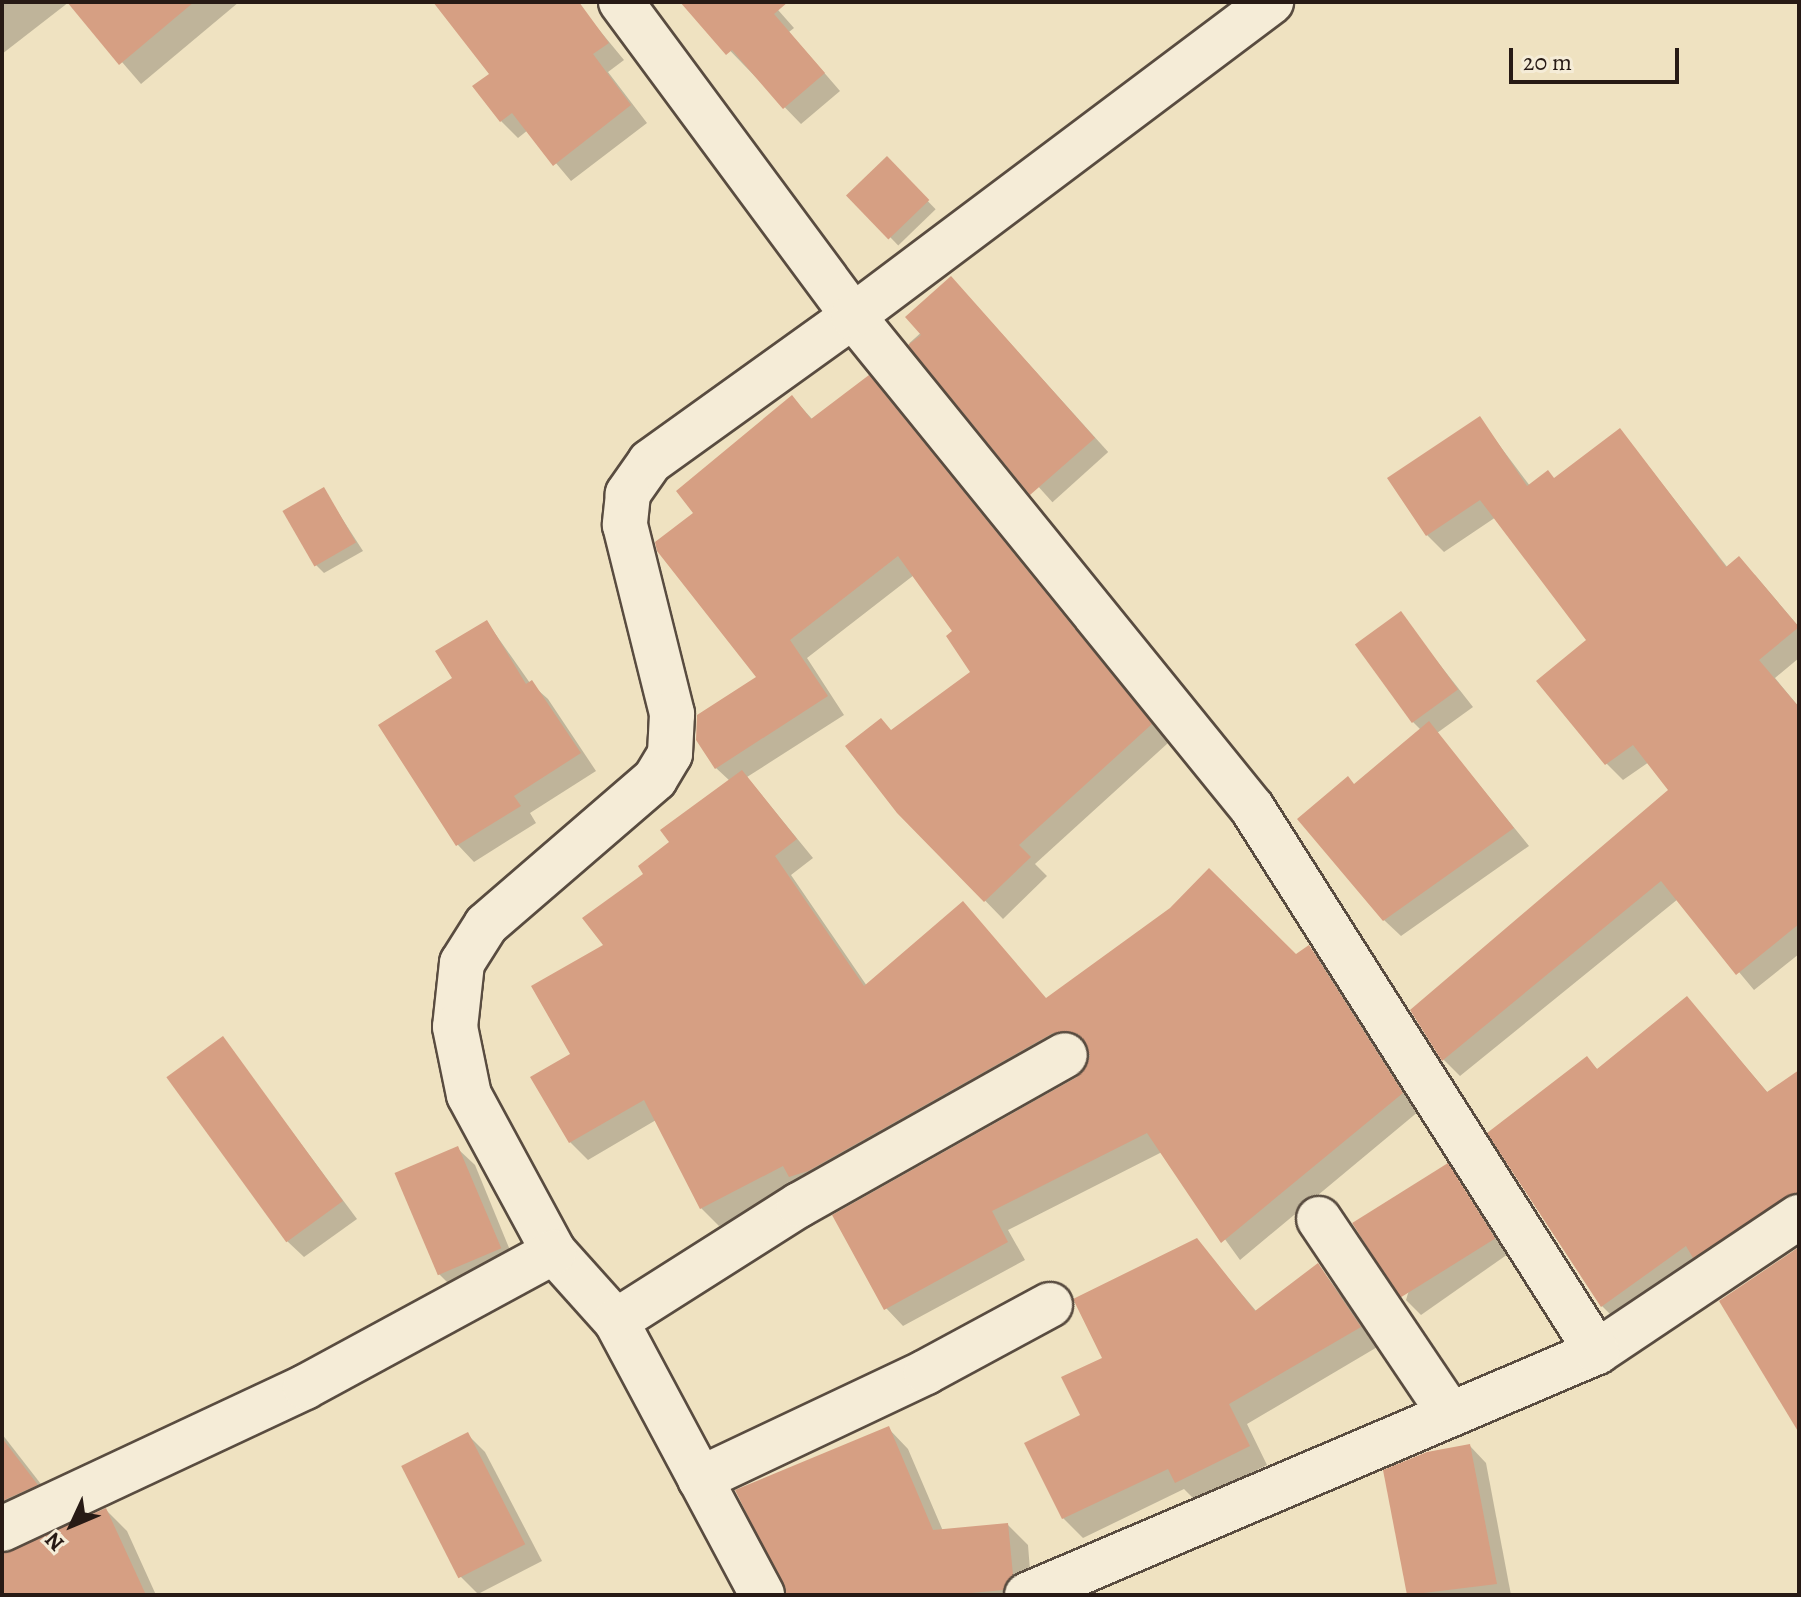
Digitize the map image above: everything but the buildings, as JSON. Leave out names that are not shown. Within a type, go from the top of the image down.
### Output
[{"type":"street","points":[[621,2],[853,316],[1252,808],[1597,1352]]},
{"type":"street","points":[[762,1595],[616,1321],[554,1252],[469,1095],[455,1027],[462,963],[486,925],[655,779],[670,754],[672,714],[625,525],[628,494],[650,462],[853,316],[1271,2]]},
{"type":"street","points":[[616,1321],[799,1205],[1065,1055]]},
{"type":"street","points":[[1027,1595],[1597,1352],[1799,1217]]},
{"type":"street","points":[[1319,1219],[1450,1414]]},
{"type":"street","points":[[2,1529],[305,1387],[554,1252]]},
{"type":"street","points":[[700,1479],[926,1372],[1050,1305]]}]
